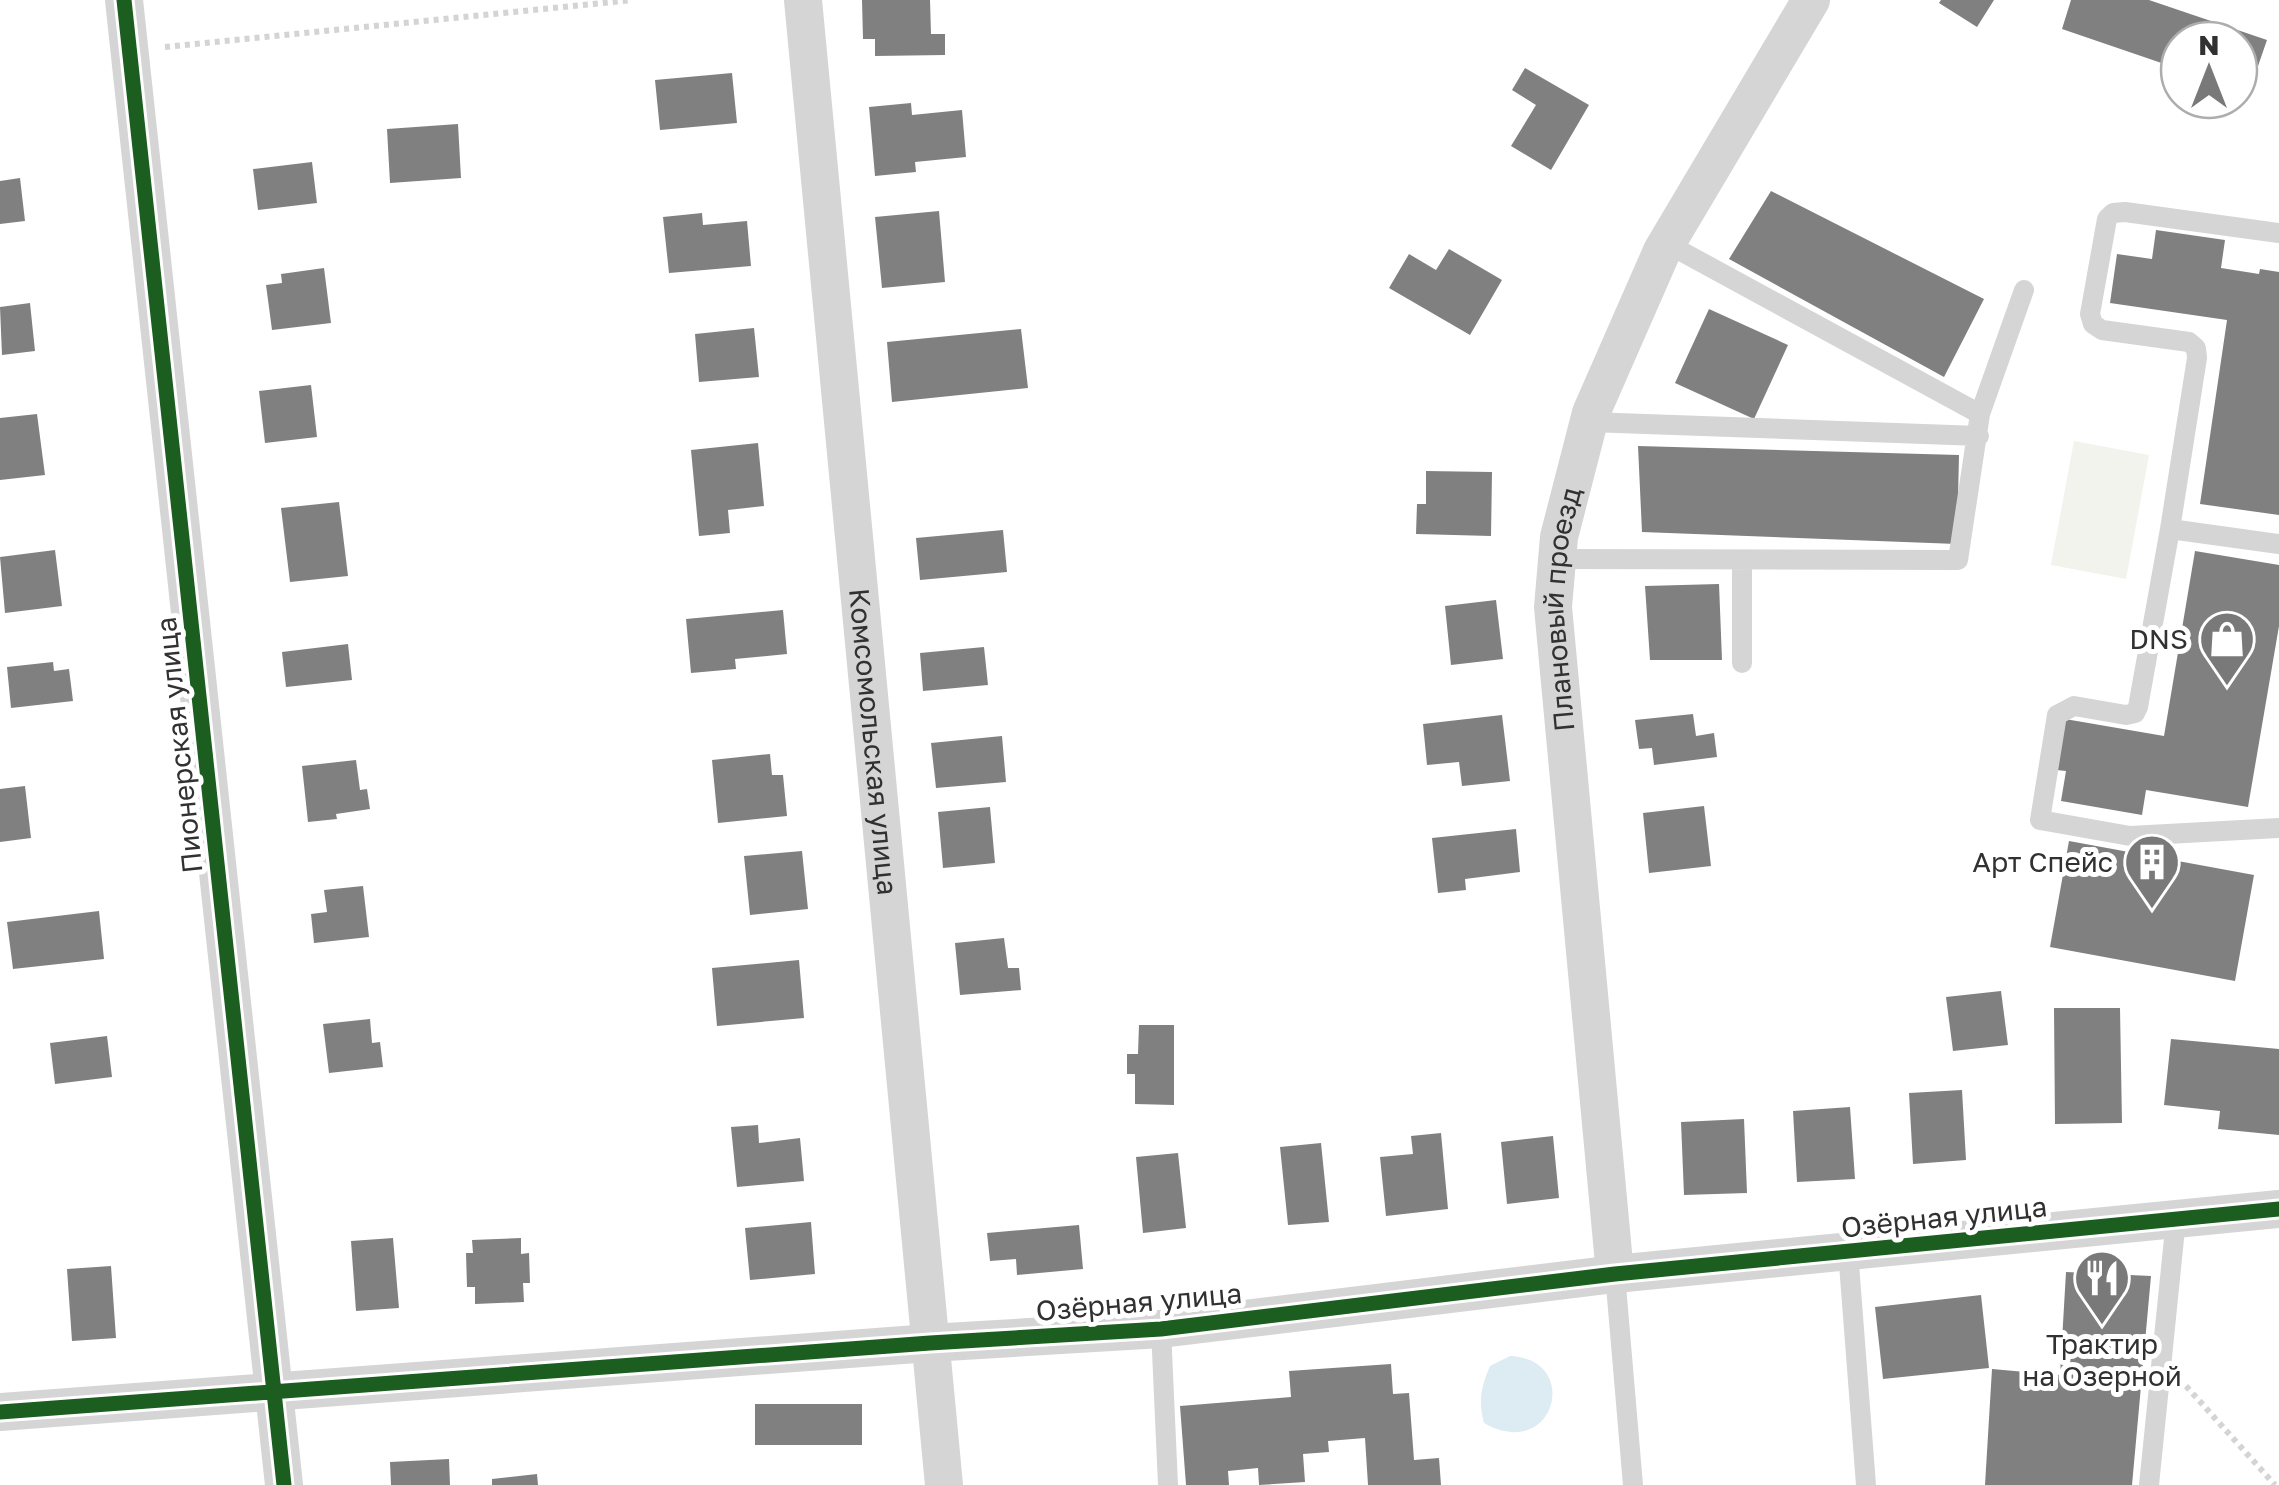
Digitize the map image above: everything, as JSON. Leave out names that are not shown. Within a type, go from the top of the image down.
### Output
[{"type":"street","name":"Пионерская улица","points":[[124,0],[284,1485]]},
{"type":"street","name":"Комсомольская улица","points":[[803,0],[944,1485]]},
{"type":"street","name":"Плановый проезд","points":[[1615,1274],[1554,607],[1560,537],[1590,422],[1666,243],[1811,0]]},
{"type":"street","name":"Озёрная улица","points":[[0,1412],[1162,1329],[1615,1274],[2279,1208]]},
{"type":"lane","points":[[2279,233],[2125,212],[2113,213],[2107,219],[2090,314],[2093,324],[2102,330],[2188,342],[2196,348],[2198,358],[2138,707],[2126,716],[2074,706],[2057,715],[2040,820],[2130,836],[2279,828]]},
{"type":"lane","points":[[1666,243],[1980,414]]},
{"type":"lane","points":[[1558,559],[1958,560],[1980,414],[2024,290]]},
{"type":"lane","points":[[1590,422],[1979,436]]},
{"type":"lane","points":[[2170,529],[2279,544]]},
{"type":"lane","points":[[1742,560],[1742,663]]},
{"type":"lane","points":[[2149,1485],[2176,1218]]},
{"type":"lane","points":[[1848,1251],[1866,1485]]},
{"type":"lane","points":[[1615,1274],[1633,1485]]},
{"type":"lane","points":[[1162,1329],[1168,1485]]},
{"type":"path","points":[[129,51],[632,0]]},
{"type":"path","points":[[2162,1360],[2274,1485]]},
{"type":"shaded area","points":[[2074,441],[2149,455],[2126,579],[2051,565]]},
{"type":"shaded area","points":[[1510,1356],[1532,1361],[1546,1373],[1552,1389],[1551,1406],[1542,1420],[1528,1430],[1508,1432],[1484,1423],[1481,1401],[1490,1366]]},
{"type":"building","points":[[862,0],[930,0],[931,34],[945,34],[945,55],[875,56],[875,39],[863,39]]},
{"type":"building","points":[[1994,0],[1977,27],[1939,3]]},
{"type":"building","points":[[2071,0],[2149,0],[2208,20],[2159,20],[2159,62],[2062,29]]},
{"type":"building","points":[[2259,37],[2267,40],[2259,63]]},
{"type":"building","points":[[1525,68],[1589,105],[1551,170],[1511,146],[1536,105],[1512,90]]},
{"type":"building","points":[[732,73],[737,123],[660,130],[655,80]]},
{"type":"building","points":[[911,103],[912,115],[962,110],[966,157],[915,162],[916,172],[875,176],[869,107]]},
{"type":"building","points":[[458,124],[461,178],[390,183],[387,129]]},
{"type":"building","points":[[312,162],[317,203],[258,210],[253,169]]},
{"type":"building","points":[[20,178],[25,221],[0,224],[0,181]]},
{"type":"building","points":[[1771,191],[1984,299],[1944,377],[1729,259]]},
{"type":"building","points":[[939,211],[945,282],[882,288],[875,217]]},
{"type":"building","points":[[702,213],[703,225],[747,221],[751,266],[669,273],[663,217]]},
{"type":"building","points":[[2156,230],[2225,240],[2221,268],[2259,274],[2260,269],[2279,272],[2279,515],[2200,504],[2227,320],[2110,303],[2117,254],[2152,259]]},
{"type":"building","points":[[1449,249],[1502,280],[1470,335],[1389,288],[1409,254],[1436,270]]},
{"type":"building","points":[[324,268],[331,323],[272,330],[266,285],[282,283],[281,274]]},
{"type":"building","points":[[30,303],[35,351],[2,355],[0,307]]},
{"type":"building","points":[[1709,309],[1788,345],[1754,419],[1675,383]]},
{"type":"building","points":[[754,328],[759,377],[699,382],[695,334]]},
{"type":"building","points":[[1021,329],[1028,388],[892,402],[887,342]]},
{"type":"building","points":[[311,385],[317,437],[265,443],[259,391]]},
{"type":"building","points":[[37,414],[45,475],[0,480],[0,418]]},
{"type":"building","points":[[758,443],[764,506],[728,510],[730,533],[699,536],[691,450]]},
{"type":"building","points":[[1638,446],[1959,455],[1957,544],[1642,532]]},
{"type":"building","points":[[1426,471],[1492,472],[1491,536],[1416,534],[1417,504],[1426,504]]},
{"type":"building","points":[[339,502],[348,576],[290,582],[281,508]]},
{"type":"building","points":[[1003,530],[1007,572],[920,580],[916,538]]},
{"type":"building","points":[[55,550],[62,606],[5,613],[0,557]]},
{"type":"building","points":[[2195,551],[2279,565],[2279,626],[2248,807],[2146,790],[2142,815],[2061,801],[2066,771],[2056,770],[2065,719],[2164,736]]},
{"type":"building","points":[[1719,584],[1722,660],[1650,660],[1645,586]]},
{"type":"building","points":[[1496,600],[1503,659],[1451,665],[1445,606]]},
{"type":"building","points":[[783,610],[787,654],[735,659],[736,669],[691,673],[686,619]]},
{"type":"building","points":[[348,644],[352,680],[286,687],[282,652]]},
{"type":"building","points":[[984,647],[988,685],[923,691],[920,653]]},
{"type":"building","points":[[53,662],[54,671],[69,669],[73,701],[11,708],[7,667]]},
{"type":"building","points":[[1693,714],[1696,736],[1714,733],[1717,757],[1654,765],[1652,748],[1639,749],[1635,720]]},
{"type":"building","points":[[1502,715],[1510,781],[1462,786],[1459,762],[1427,765],[1423,724]]},
{"type":"building","points":[[1002,736],[1006,782],[936,788],[931,743]]},
{"type":"building","points":[[770,754],[772,775],[783,775],[787,816],[718,823],[712,760]]},
{"type":"building","points":[[356,760],[360,790],[367,789],[370,809],[336,814],[337,819],[308,822],[302,766]]},
{"type":"building","points":[[25,786],[31,838],[0,842],[0,789]]},
{"type":"building","points":[[1704,806],[1711,866],[1649,873],[1643,813]]},
{"type":"building","points":[[990,807],[995,863],[943,868],[938,812]]},
{"type":"building","points":[[1516,829],[1520,872],[1465,879],[1466,890],[1438,893],[1432,838]]},
{"type":"building","name":"Арт Спейс","points":[[2069,841],[2254,875],[2235,981],[2050,947]]},
{"type":"building","points":[[802,851],[808,909],[750,915],[744,856]]},
{"type":"building","points":[[363,886],[369,937],[314,943],[311,914],[327,912],[324,890]]},
{"type":"building","points":[[99,911],[104,959],[13,969],[7,922]]},
{"type":"building","points":[[1004,938],[1008,968],[1019,968],[1021,990],[960,995],[955,943]]},
{"type":"building","points":[[799,960],[804,1018],[717,1026],[712,968]]},
{"type":"building","points":[[2001,991],[2008,1045],[1953,1051],[1946,997]]},
{"type":"building","points":[[2054,1008],[2120,1008],[2122,1123],[2055,1124]]},
{"type":"building","points":[[370,1019],[372,1043],[380,1042],[383,1067],[329,1073],[323,1024]]},
{"type":"building","points":[[1139,1025],[1174,1025],[1174,1105],[1135,1104],[1135,1074],[1127,1074],[1127,1054],[1138,1054]]},
{"type":"building","points":[[107,1036],[112,1077],[55,1084],[50,1043]]},
{"type":"building","points":[[2171,1039],[2279,1049],[2279,1135],[2218,1129],[2220,1111],[2164,1105]]},
{"type":"building","points":[[1962,1090],[1966,1160],[1913,1164],[1909,1093]]},
{"type":"building","points":[[1850,1107],[1855,1179],[1797,1182],[1793,1111]]},
{"type":"building","points":[[1744,1119],[1747,1193],[1684,1195],[1681,1122]]},
{"type":"building","points":[[758,1125],[759,1143],[800,1138],[804,1181],[737,1187],[731,1127]]},
{"type":"building","points":[[1441,1133],[1448,1209],[1386,1216],[1380,1157],[1413,1154],[1411,1136]]},
{"type":"building","points":[[1553,1136],[1559,1198],[1507,1204],[1501,1142]]},
{"type":"building","points":[[1321,1143],[1329,1222],[1288,1225],[1280,1147]]},
{"type":"building","points":[[1178,1153],[1186,1228],[1143,1233],[1136,1157]]},
{"type":"building","points":[[811,1222],[815,1274],[750,1280],[745,1228]]},
{"type":"building","points":[[1079,1225],[1083,1269],[1017,1275],[1016,1259],[990,1261],[987,1233]]},
{"type":"building","points":[[393,1238],[399,1308],[356,1311],[351,1241]]},
{"type":"building","points":[[521,1238],[521,1254],[529,1253],[530,1283],[523,1283],[524,1302],[475,1304],[475,1287],[467,1287],[466,1253],[473,1253],[472,1240]]},
{"type":"building","points":[[111,1266],[116,1338],[72,1341],[67,1269]]},
{"type":"building","points":[[2066,1272],[2151,1276],[2132,1485],[1985,1485],[1992,1369],[2060,1375]]},
{"type":"building","points":[[1981,1295],[1989,1368],[1883,1379],[1875,1307]]},
{"type":"building","points":[[1391,1364],[1393,1394],[1409,1393],[1414,1460],[1439,1458],[1441,1485],[1368,1485],[1365,1438],[1328,1441],[1329,1452],[1303,1454],[1305,1482],[1259,1485],[1258,1468],[1228,1471],[1229,1485],[1186,1485],[1180,1406],[1291,1397],[1289,1371]]},
{"type":"building","points":[[755,1404],[862,1404],[862,1445],[755,1445]]},
{"type":"building","points":[[449,1459],[450,1485],[391,1485],[390,1462]]},
{"type":"building","points":[[537,1474],[538,1485],[492,1485],[492,1479]]},
{"type":"cycle path","points":[[124,0],[284,1485]]},
{"type":"cycle path","points":[[0,1412],[1161,1329],[1615,1274],[2279,1209]]},
{"type":"place","name":"DNS","points":[[2227,688]]},
{"type":"place","name":"Арт Спейс","points":[[2152,911]]},
{"type":"place","name":"Трактир на Озерной","points":[[2102,1327]]}]
